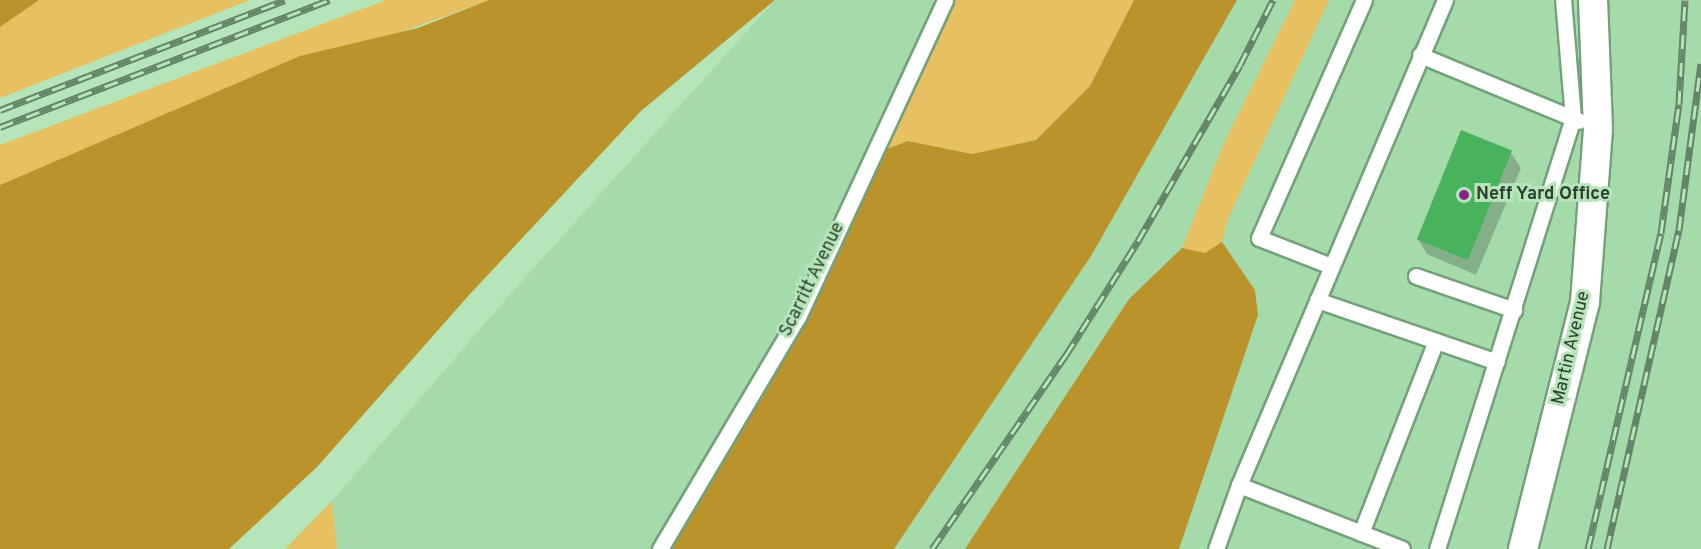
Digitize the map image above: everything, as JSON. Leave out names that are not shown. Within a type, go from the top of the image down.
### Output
[{"type":"street","name":"Martin Avenue","points":[[1523,549],[1585,302],[1586,124],[1593,0]]},
{"type":"lane","name":"Scarritt Avenue","points":[[660,549],[798,317],[945,0]]},
{"type":"lane","points":[[1331,266],[1259,238],[1364,0]]},
{"type":"lane","points":[[1216,549],[1239,485],[1445,0]]},
{"type":"lane","points":[[1437,549],[1514,310],[1586,124],[1563,0]]},
{"type":"lane","points":[[1420,55],[1586,124]]},
{"type":"lane","points":[[1416,276],[1514,310]]},
{"type":"lane","points":[[1317,300],[1497,362]]},
{"type":"lane","points":[[1361,533],[1436,341]]},
{"type":"lane","points":[[1239,485],[1402,549]]},
{"type":"shaded area","points":[[0,0],[250,0],[0,98]]},
{"type":"shaded area","points":[[0,0],[39,0],[0,27]]},
{"type":"shaded area","points":[[386,0],[489,0],[139,128],[0,185],[0,145]]},
{"type":"shaded area","points":[[489,0],[775,0],[641,111],[470,294],[317,467],[229,549],[0,549],[0,185],[300,56],[418,28]]},
{"type":"shaded area","points":[[775,0],[938,0],[762,387],[656,549],[337,549],[332,501],[506,299]]},
{"type":"shaded area","points":[[938,0],[1134,0],[1090,86],[1036,140],[972,154],[908,141],[871,155]]},
{"type":"shaded area","points":[[1134,0],[1237,0],[1091,256],[894,549],[656,549],[762,387],[871,155],[908,141],[972,154],[1036,140],[1090,86]]},
{"type":"shaded area","points":[[1233,0],[1701,0],[1701,549],[894,549],[1091,256]]},
{"type":"shaded area","points":[[1295,0],[1329,0],[1228,219],[1222,242],[1205,253],[1182,248],[1223,145]]},
{"type":"shaded area","points":[[1222,242],[1255,290],[1258,315],[1179,549],[965,549],[1129,299],[1182,248],[1205,253]]},
{"type":"shaded area","points":[[332,501],[337,549],[285,549]]},
{"type":"building","name":"Neff Yard Office","points":[[1461,130],[1512,151],[1468,260],[1417,239]]},
{"type":"railway","points":[[0,110],[285,0]]},
{"type":"railway","points":[[0,127],[329,0]]},
{"type":"railway","points":[[932,549],[1066,355],[1138,241],[1240,65],[1273,0]]},
{"type":"railway","points":[[1588,549],[1661,233],[1679,104],[1685,0]]},
{"type":"railway","points":[[1607,549],[1679,230],[1701,63]]},
{"type":"place","name":"Neff Yard Office","points":[[1464,195]]}]
